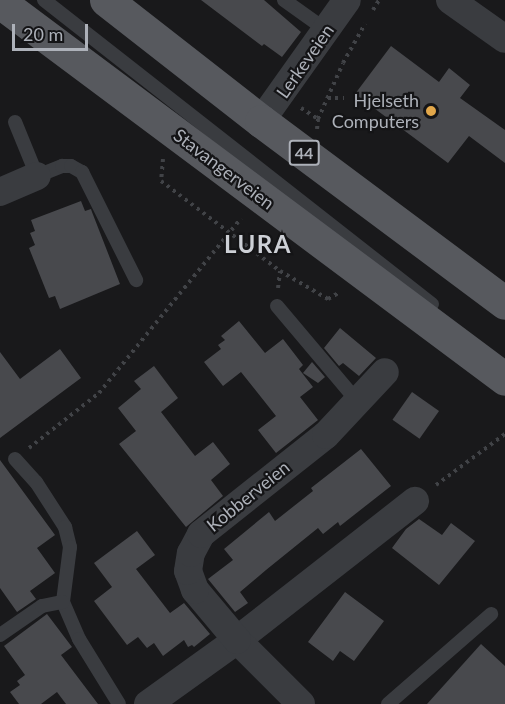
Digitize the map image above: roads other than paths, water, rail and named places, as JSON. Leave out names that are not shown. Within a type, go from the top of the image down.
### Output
[{"type":"main road","name":"44","points":[[106,0],[261,121],[505,303]]},
{"type":"main road","name":"Stavangerveien","points":[[0,2],[505,379]]},
{"type":"street","name":"Lerkeveien","points":[[261,121],[347,0]]},
{"type":"street","points":[[450,0],[505,39]]},
{"type":"street","points":[[0,192],[38,176]]},
{"type":"street","name":"Kobberveien","points":[[301,704],[237,640],[195,590],[188,571],[191,553],[201,534],[326,435],[385,372]]},
{"type":"street","points":[[159,700],[415,501]]},
{"type":"lane","points":[[44,0],[439,310]]},
{"type":"lane","points":[[285,0],[326,30]]},
{"type":"lane","points":[[15,123],[38,176],[62,166],[71,166],[82,172],[136,279]]},
{"type":"lane","points":[[277,306],[357,402]]},
{"type":"lane","points":[[486,347],[505,362]]},
{"type":"lane","points":[[15,459],[36,482],[69,535],[70,547],[63,602],[79,639],[119,704]]},
{"type":"lane","points":[[0,635],[42,606],[63,602]]},
{"type":"lane","points":[[388,704],[491,614]]},
{"type":"place","name":"Hjelseth Computers","points":[[431,111]]},
{"type":"district","name":"LURA","points":[[258,244]]}]
